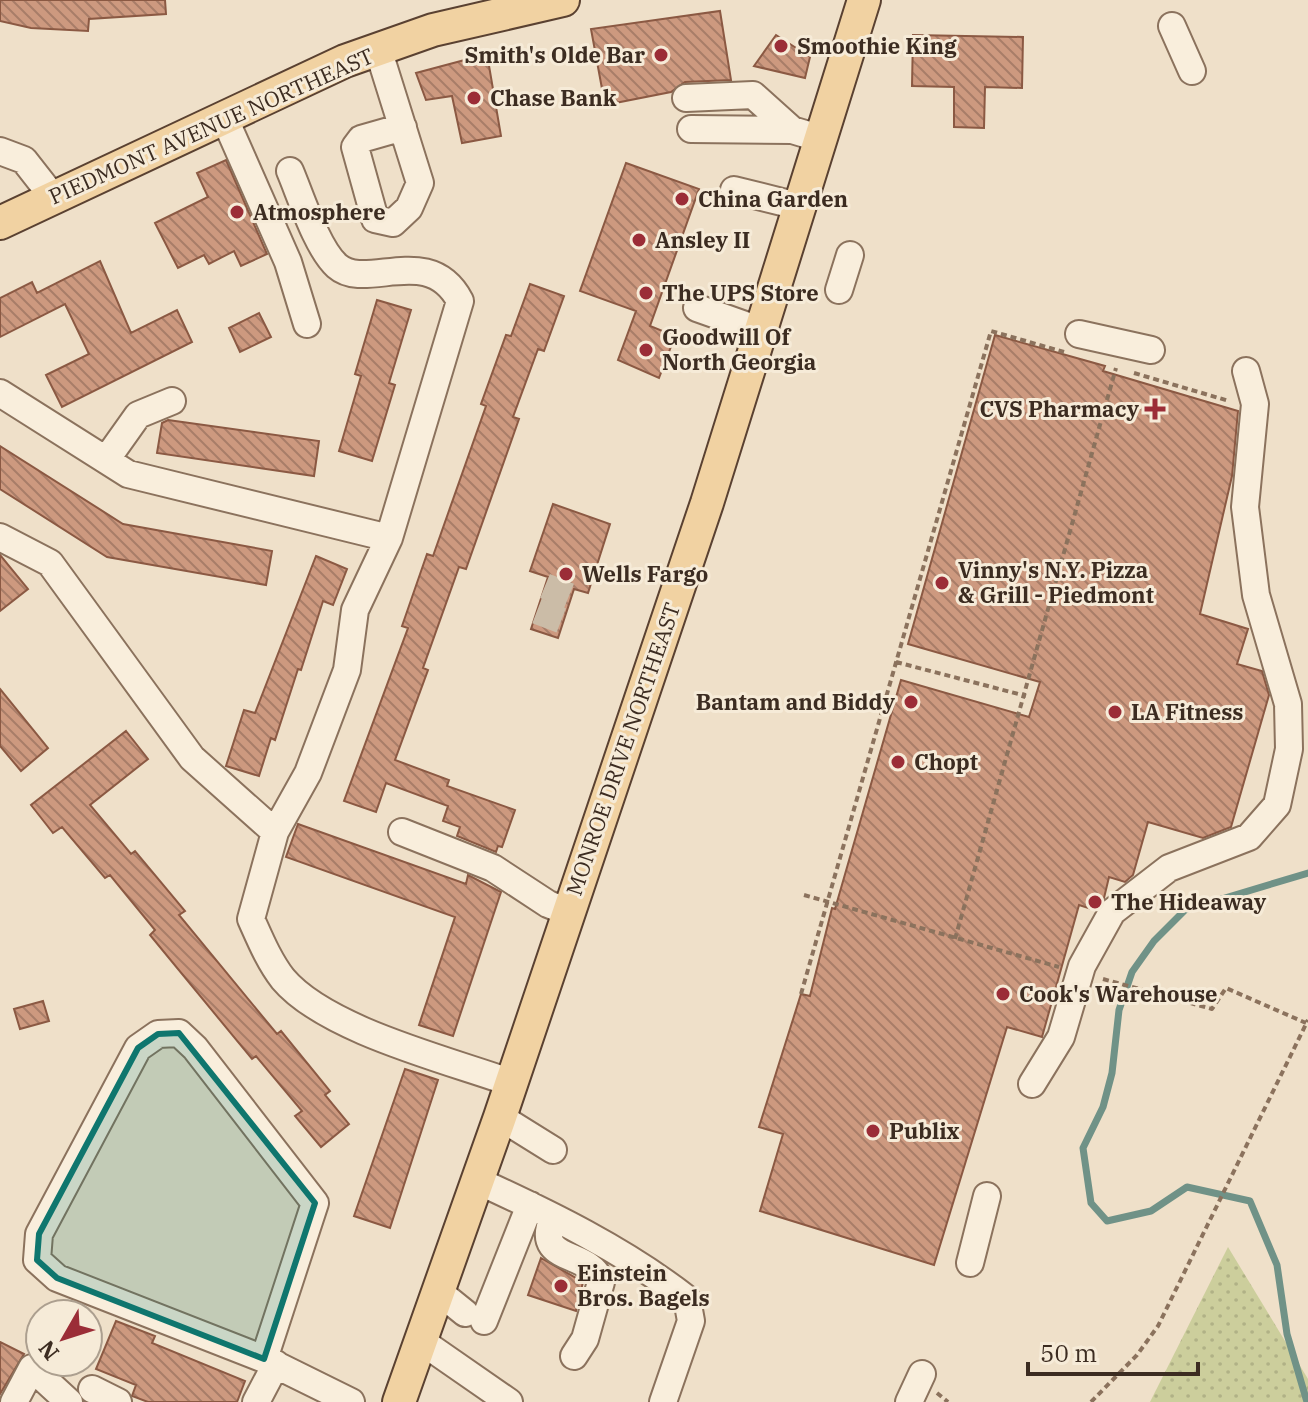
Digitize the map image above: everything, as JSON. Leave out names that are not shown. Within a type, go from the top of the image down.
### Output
[{"type":"main road","name":"PIEDMONT AVENUE NORTHEAST","points":[[0,223],[224,117],[378,49],[433,30],[563,0]]},
{"type":"main road","name":"MONROE DRIVE NORTHEAST","points":[[399,1402],[512,1083],[802,207],[807,135],[864,0]]},
{"type":"street","points":[[1172,26],[1192,71]]},
{"type":"street","points":[[378,49],[403,127],[420,183],[409,208],[393,223],[375,219],[355,147],[361,139],[403,127]]},
{"type":"street","points":[[686,98],[753,95],[807,135]]},
{"type":"street","points":[[224,117],[288,262],[307,324]]},
{"type":"street","points":[[691,129],[807,135]]},
{"type":"street","points":[[0,151],[24,160],[53,197]]},
{"type":"street","points":[[290,171],[327,253],[340,269],[350,274],[402,269],[429,274],[445,280],[460,301],[389,538],[355,610],[347,670],[308,773],[275,832],[251,919],[283,978],[305,1000],[400,1047],[512,1083]]},
{"type":"street","points":[[734,190],[802,207]]},
{"type":"street","points":[[839,290],[850,255]]},
{"type":"street","points":[[697,308],[762,331]]},
{"type":"street","points":[[1072,344],[1151,350]]},
{"type":"street","points":[[1032,1084],[1061,1037],[1112,912],[1169,868],[1249,837],[1277,805],[1289,749],[1288,704],[1256,595],[1245,507],[1255,404],[1246,371]]},
{"type":"street","points":[[0,393],[128,474],[389,538]]},
{"type":"street","points":[[106,460],[138,415],[172,401]]},
{"type":"street","points":[[0,537],[50,563],[79,622],[192,758],[275,832]]},
{"type":"street","points":[[402,832],[493,868],[548,904],[568,912]]},
{"type":"street","points":[[256,1402],[270,1362],[315,1203],[195,1048],[179,1033],[158,1034],[138,1048],[39,1234],[37,1260],[57,1278],[270,1362],[351,1402]]},
{"type":"street","points":[[500,1117],[553,1150]]},
{"type":"street","points":[[478,1181],[541,1211],[662,1280],[687,1299],[699,1331],[663,1402]]},
{"type":"street","points":[[970,1263],[987,1196]]},
{"type":"street","points":[[439,1292],[475,1317],[541,1211]]},
{"type":"street","points":[[541,1211],[552,1247],[560,1254],[589,1264],[601,1282],[585,1339],[574,1356]]},
{"type":"street","points":[[421,1341],[509,1402]]},
{"type":"street","points":[[14,1402],[32,1368],[69,1402]]},
{"type":"street","points":[[909,1402],[922,1374]]},
{"type":"street","points":[[92,1389],[118,1402]]},
{"type":"path","points":[[801,994],[991,331],[1072,344]]},
{"type":"path","points":[[1105,365],[1236,404]]},
{"type":"path","points":[[955,939],[1116,368]]},
{"type":"path","points":[[896,662],[1026,696]]},
{"type":"path","points":[[804,895],[1212,1009],[1226,988],[1307,1022],[1158,1326],[1137,1355],[1091,1402]]},
{"type":"highlighted area","points":[[179,1033],[315,1203],[264,1359],[57,1278],[37,1260],[39,1234],[138,1048],[158,1034]]},
{"type":"green space","points":[[1228,1247],[1308,1379],[1308,1402],[1150,1402]]},
{"type":"building","points":[[0,0],[165,0],[166,14],[89,19],[88,31],[31,28],[0,21]]},
{"type":"building","name":"Smith's Olde Bar","points":[[720,11],[731,80],[685,82],[671,92],[605,105],[591,29]]},
{"type":"building","name":"Smoothie King","points":[[776,35],[810,57],[805,78],[754,66]]},
{"type":"building","points":[[913,35],[1023,37],[1022,88],[985,87],[984,128],[954,127],[954,87],[912,86]]},
{"type":"building","name":"Chase Bank","points":[[487,54],[501,136],[462,143],[452,96],[426,100],[416,73]]},
{"type":"building","points":[[226,160],[267,254],[241,266],[234,251],[209,264],[204,255],[178,268],[155,223],[208,197],[197,173]]},
{"type":"building","name":"Ansley II","points":[[626,163],[699,189],[650,326],[675,336],[659,378],[618,360],[636,311],[580,291]]},
{"type":"building","points":[[100,261],[131,333],[177,310],[192,342],[62,407],[46,375],[89,354],[65,304],[0,337],[0,298],[32,282],[37,293]]},
{"type":"building","points":[[530,284],[564,296],[544,351],[538,349],[513,417],[519,419],[466,569],[459,567],[423,668],[428,670],[395,760],[449,780],[447,786],[515,810],[502,847],[498,846],[496,852],[457,836],[460,827],[443,821],[448,806],[386,783],[376,812],[344,801],[408,628],[402,626],[427,554],[433,556],[486,406],[481,404],[506,335],[511,336]]},
{"type":"building","points":[[377,300],[411,310],[389,383],[395,385],[372,461],[339,451],[361,376],[355,374]]},
{"type":"building","points":[[259,313],[271,337],[240,352],[229,328]]},
{"type":"building","points":[[995,335],[1105,366],[1103,371],[1238,411],[1232,476],[1200,614],[1248,629],[1237,664],[1262,671],[1269,695],[1231,827],[1203,838],[1148,822],[1133,875],[1125,882],[1109,877],[1104,898],[1095,910],[1079,905],[1042,1037],[1007,1027],[934,1265],[760,1211],[783,1134],[759,1127],[801,994],[810,996],[832,908],[835,909],[901,680],[1029,717],[1040,682],[908,644]]},
{"type":"building","points":[[168,420],[319,441],[314,476],[157,453],[162,423]]},
{"type":"building","points":[[0,446],[123,524],[272,551],[266,585],[107,557],[0,489]]},
{"type":"building","name":"Wells Fargo","points":[[553,504],[610,524],[588,593],[574,589],[558,638],[531,629],[548,577],[530,571]]},
{"type":"building","points":[[0,555],[28,589],[0,611]]},
{"type":"building","points":[[316,556],[347,569],[333,605],[323,601],[301,670],[298,669],[275,740],[271,738],[259,776],[226,766],[244,710],[255,713]]},
{"type":"building","points":[[0,689],[48,748],[21,771],[0,746]]},
{"type":"building","points":[[126,731],[148,759],[90,805],[131,854],[135,851],[185,911],[179,915],[277,1034],[281,1031],[330,1091],[325,1095],[349,1124],[321,1147],[295,1116],[302,1111],[256,1056],[252,1059],[150,935],[155,930],[110,875],[105,878],[62,827],[53,833],[31,805]]},
{"type":"building","points":[[298,824],[466,884],[468,875],[501,892],[453,1036],[419,1025],[455,917],[286,857]]},
{"type":"building","points":[[43,1001],[49,1021],[20,1029],[14,1009]]},
{"type":"building","points":[[405,1069],[438,1080],[390,1228],[354,1216]]},
{"type":"building","name":"Einstein Bros. Bagels","points":[[541,1258],[583,1282],[576,1311],[528,1295]]},
{"type":"building","points":[[116,1321],[155,1336],[152,1343],[245,1381],[237,1402],[148,1402],[132,1396],[136,1385],[104,1372],[104,1350]]},
{"type":"building","points":[[0,1342],[24,1354],[0,1394]]},
{"type":"waterway","points":[[1307,1402],[1287,1334],[1277,1265],[1250,1201],[1187,1187],[1151,1211],[1107,1221],[1091,1203],[1083,1148],[1103,1107],[1112,1073],[1119,1010],[1132,972],[1154,941],[1185,910],[1308,873]]},
{"type":"tunnel","points":[[545,586],[572,597]]},
{"type":"tunnel","points":[[537,611],[563,621]]},
{"type":"place","name":"Smoothie King","points":[[781,46]]},
{"type":"place","name":"Smith's Olde Bar","points":[[661,55]]},
{"type":"place","name":"Chase Bank","points":[[474,98]]},
{"type":"place","name":"China Garden","points":[[682,199]]},
{"type":"place","name":"Atmosphere","points":[[237,212]]},
{"type":"place","name":"Ansley II","points":[[639,240]]},
{"type":"place","name":"The UPS Store","points":[[646,293]]},
{"type":"place","name":"Goodwill Of North Georgia","points":[[646,350]]},
{"type":"place","name":"CVS Pharmacy","points":[[1155,409]]},
{"type":"place","name":"Wells Fargo","points":[[566,574]]},
{"type":"place","name":"Vinny's N.Y. Pizza & Grill - Piedmont","points":[[942,583]]},
{"type":"place","name":"Bantam and Biddy","points":[[911,702]]},
{"type":"place","name":"LA Fitness","points":[[1115,712]]},
{"type":"place","name":"Chopt","points":[[898,762]]},
{"type":"place","name":"The Hideaway","points":[[1095,902]]},
{"type":"place","name":"Cook's Warehouse","points":[[1003,994]]},
{"type":"place","name":"Publix","points":[[873,1131]]},
{"type":"place","name":"Einstein Bros. Bagels","points":[[561,1286]]}]
